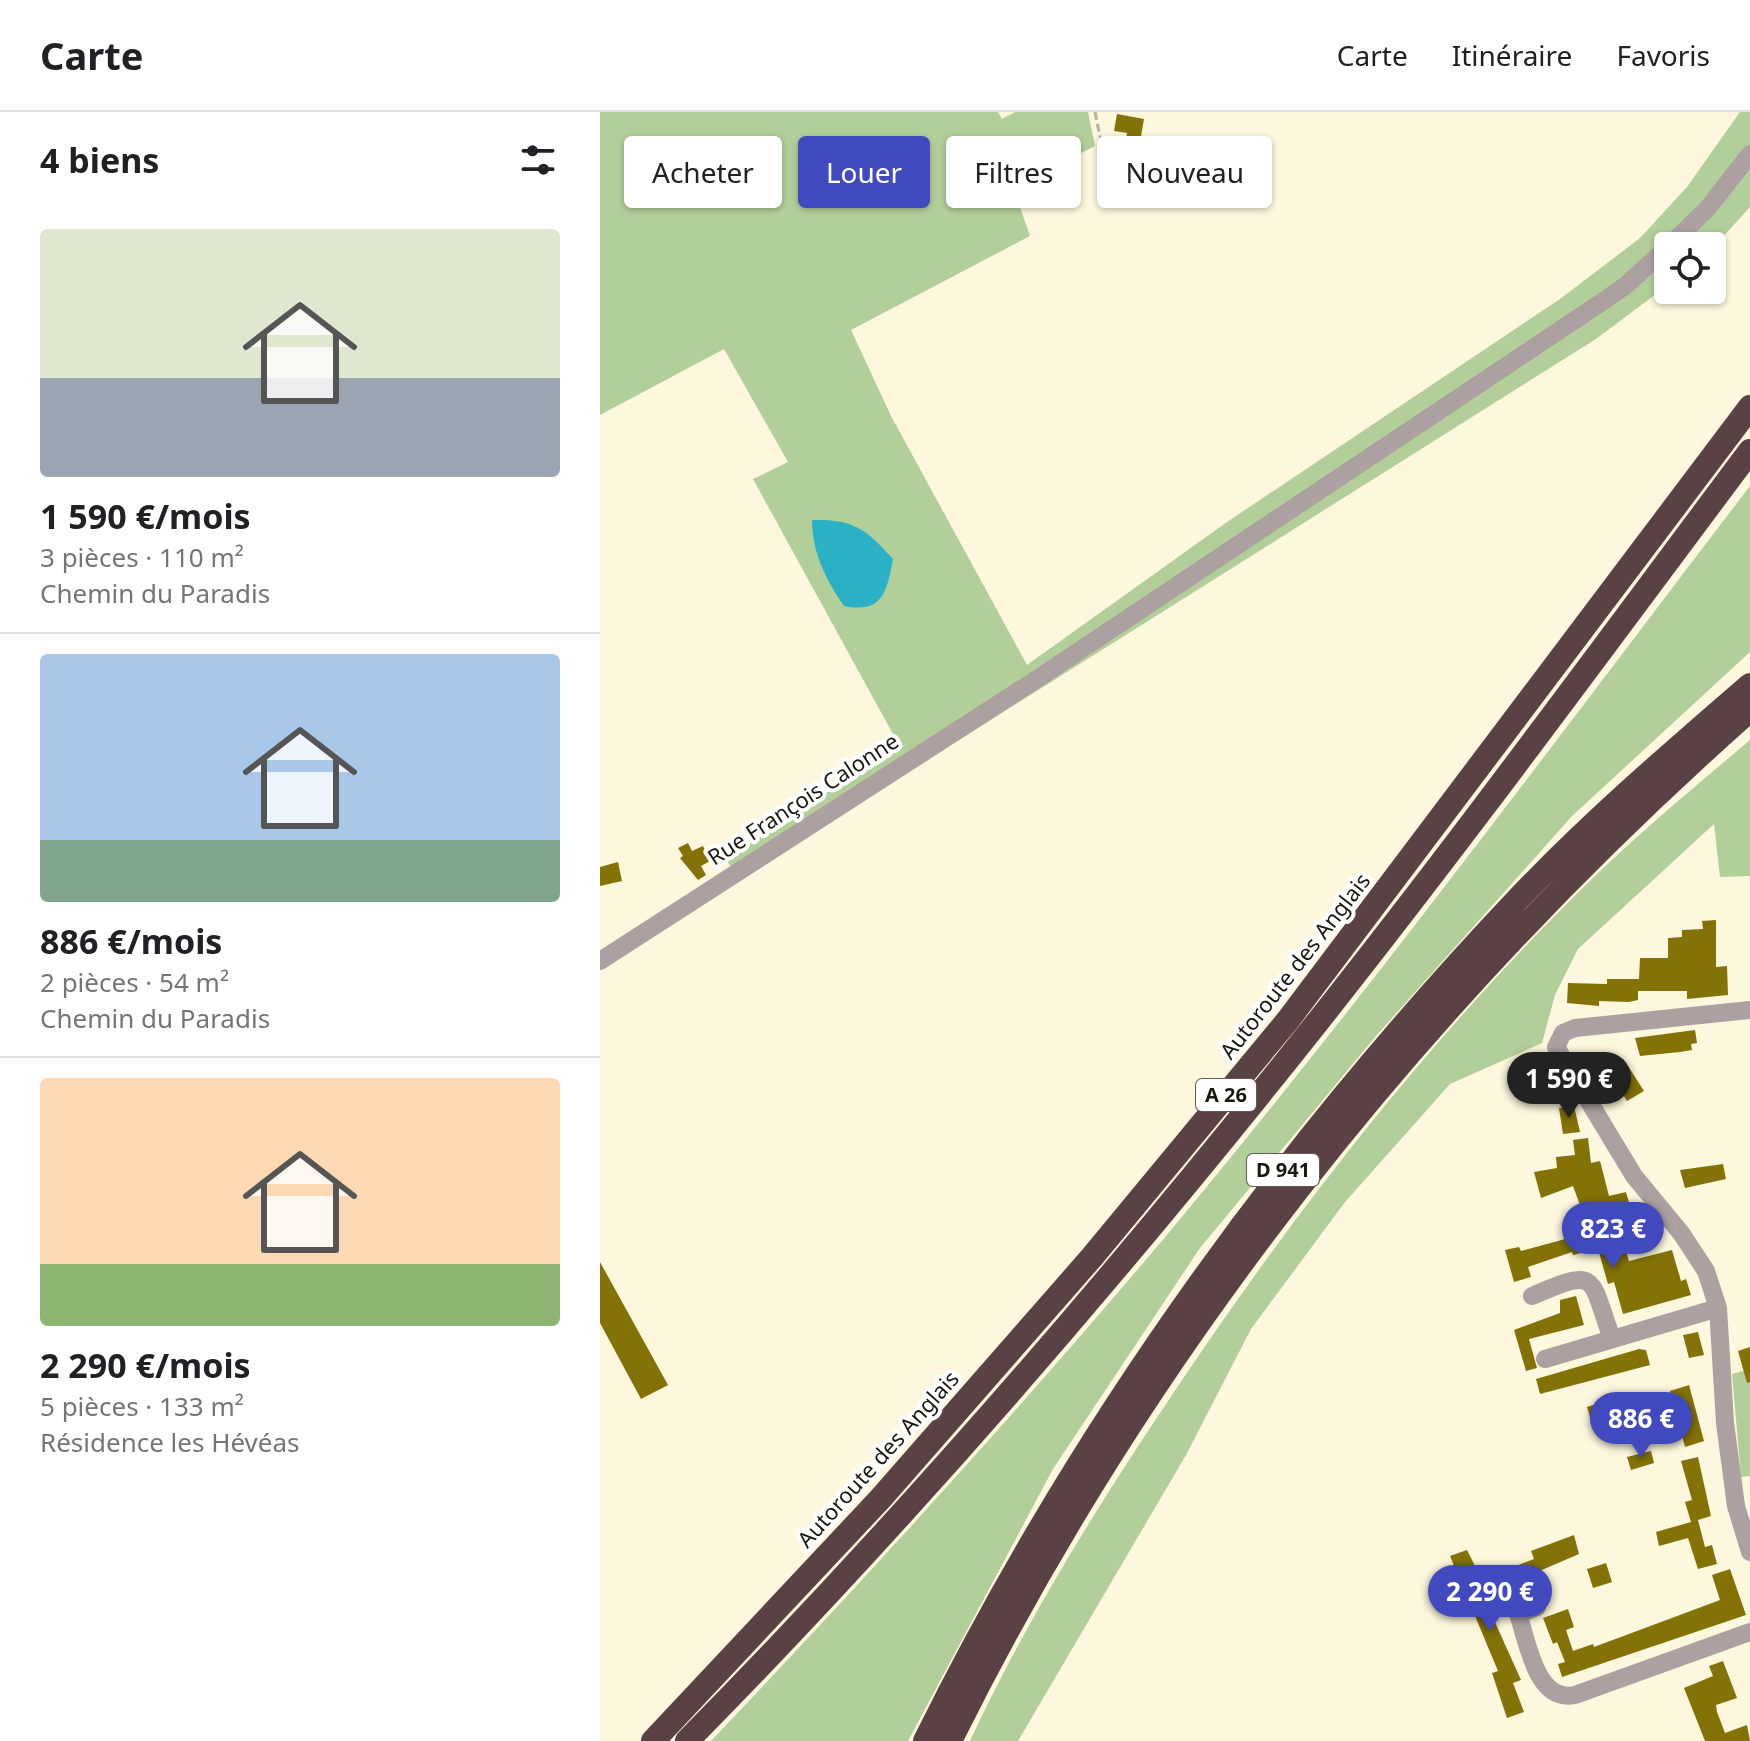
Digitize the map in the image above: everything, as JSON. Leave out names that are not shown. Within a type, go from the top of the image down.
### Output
[{"type":"highway","name":"Autoroute des Anglais","points":[[653,1741],[881,1498],[1092,1257],[1249,1068],[1445,815],[1750,407]]},
{"type":"highway","name":"A 26","points":[[687,1741],[880,1535],[1116,1269],[1308,1034],[1446,857],[1750,451]]},
{"type":"highway","name":"D 941","points":[[925,1741],[1037,1531],[1105,1421],[1177,1313],[1276,1179],[1393,1037],[1518,899],[1635,785],[1750,685]]},
{"type":"highway","name":"D 941","points":[[950,1741],[1054,1546],[1121,1435],[1195,1326],[1294,1191],[1410,1051],[1534,914],[1656,794],[1750,710]]},
{"type":"street","name":"Rue François Calonne","points":[[1684,232],[1708,208],[1750,154]]},
{"type":"street","name":"Rue François Calonne","points":[[600,961],[908,758],[1034,681],[1625,286],[1654,260]]},
{"type":"street","points":[[1750,1010],[1575,1028],[1563,1033],[1556,1042],[1578,1087],[1634,1176],[1696,1253],[1706,1271],[1718,1308],[1750,1552]]},
{"type":"street","points":[[1532,1296],[1573,1278],[1590,1282],[1612,1339]]},
{"type":"street","points":[[1545,1359],[1718,1308]]},
{"type":"street","points":[[1537,1607],[1518,1614],[1544,1685],[1559,1696],[1575,1695],[1750,1632]]},
{"type":"path","points":[[1095,112],[1100,136]]},
{"type":"green space","points":[[600,112],[998,112],[1002,119],[1015,112],[1088,112],[1095,146],[1081,153],[1081,136],[946,136],[946,208],[1020,208],[1030,236],[851,330],[891,416],[1027,665],[1227,522],[1560,299],[1640,238],[1687,187],[1740,112],[1750,112],[1750,207],[1726,234],[1654,232],[1654,296],[1596,339],[738,879],[726,859],[899,745],[753,479],[788,462],[724,349],[600,415]]},
{"type":"green space","points":[[1750,486],[1750,652],[1572,816],[1376,1036],[1200,1248],[1053,1469],[908,1741],[711,1741],[942,1492],[1166,1236],[1316,1052]]},
{"type":"green space","points":[[1750,740],[1750,876],[1720,877],[1714,824],[1578,949],[1555,995],[1542,1043],[1450,1084],[1345,1202],[1251,1329],[1186,1455],[1018,1741],[970,1741],[1035,1615],[1108,1493],[1208,1341],[1363,1132],[1535,936],[1633,840]]},
{"type":"green space","points":[[1750,1369],[1750,1476],[1741,1477],[1732,1374]]},
{"type":"water","points":[[812,520],[839,521],[858,528],[893,559],[885,590],[875,603],[857,608],[844,606],[821,565],[814,543]]},
{"type":"building","points":[[1117,114],[1144,119],[1141,136],[1126,136],[1127,133],[1114,131]]},
{"type":"building","points":[[688,843],[692,851],[703,846],[710,861],[701,866],[706,875],[698,880],[680,858],[683,856],[678,848]]},
{"type":"building","points":[[618,862],[622,881],[600,886],[600,867]]},
{"type":"building","points":[[1716,920],[1716,967],[1727,966],[1728,995],[1687,999],[1687,991],[1638,991],[1638,1000],[1629,1002],[1599,1001],[1599,1006],[1567,1003],[1568,983],[1607,984],[1607,979],[1639,979],[1640,958],[1668,958],[1668,938],[1682,937],[1682,930],[1703,929],[1702,921]]},
{"type":"building","points":[[1695,1030],[1697,1043],[1691,1044],[1692,1050],[1640,1056],[1635,1038]]},
{"type":"building","points":[[1628,1066],[1644,1091],[1627,1101],[1611,1076]]},
{"type":"building","points":[[1545,1071],[1553,1095],[1533,1101],[1526,1076]]},
{"type":"building","points":[[1574,1106],[1580,1132],[1563,1134],[1559,1108]]},
{"type":"building","points":[[1588,1138],[1591,1163],[1600,1161],[1609,1196],[1626,1192],[1633,1216],[1646,1212],[1650,1228],[1625,1235],[1619,1210],[1585,1219],[1573,1186],[1541,1198],[1534,1172],[1557,1168],[1556,1157],[1575,1155],[1573,1140]]},
{"type":"building","points":[[1723,1164],[1726,1179],[1685,1188],[1680,1170]]},
{"type":"building","points":[[1598,1230],[1603,1246],[1623,1242],[1629,1261],[1672,1250],[1681,1281],[1686,1279],[1691,1295],[1623,1314],[1614,1282],[1608,1284],[1598,1249],[1573,1255],[1572,1252],[1528,1267],[1531,1277],[1514,1282],[1505,1250],[1519,1247],[1521,1251]]},
{"type":"building","points":[[600,1262],[668,1385],[641,1399],[600,1323]]},
{"type":"building","points":[[1576,1296],[1584,1325],[1529,1339],[1537,1368],[1526,1371],[1514,1330],[1560,1313],[1560,1300]]},
{"type":"building","points":[[1698,1332],[1704,1355],[1689,1358],[1683,1335]]},
{"type":"building","points":[[1750,1347],[1750,1382],[1747,1383],[1738,1351]]},
{"type":"building","points":[[1639,1349],[1646,1350],[1650,1365],[1540,1394],[1536,1379]]},
{"type":"building","points":[[1689,1385],[1704,1441],[1685,1447],[1670,1391]]},
{"type":"building","points":[[1602,1402],[1608,1422],[1593,1427],[1587,1407]]},
{"type":"building","points":[[1651,1451],[1654,1463],[1631,1470],[1627,1457]]},
{"type":"building","points":[[1698,1457],[1711,1516],[1698,1520],[1705,1547],[1712,1545],[1717,1564],[1698,1569],[1688,1538],[1659,1546],[1656,1532],[1691,1522],[1685,1502],[1692,1500],[1681,1461]]},
{"type":"building","points":[[1574,1535],[1579,1554],[1528,1576],[1531,1583],[1518,1587],[1512,1582],[1508,1569],[1534,1559],[1531,1551]]},
{"type":"building","points":[[1467,1550],[1521,1680],[1513,1683],[1524,1712],[1507,1718],[1492,1673],[1498,1671],[1450,1556]]},
{"type":"building","points":[[1606,1563],[1612,1582],[1593,1588],[1587,1569]]},
{"type":"building","points":[[1730,1569],[1746,1615],[1562,1677],[1558,1664],[1565,1662],[1557,1642],[1553,1644],[1543,1618],[1568,1609],[1574,1627],[1566,1630],[1573,1651],[1593,1644],[1594,1647],[1720,1600],[1712,1575]]},
{"type":"building","points":[[1723,1661],[1737,1698],[1716,1705],[1717,1712],[1725,1733],[1747,1725],[1750,1741],[1705,1741],[1684,1688],[1713,1676],[1709,1666]]}]
